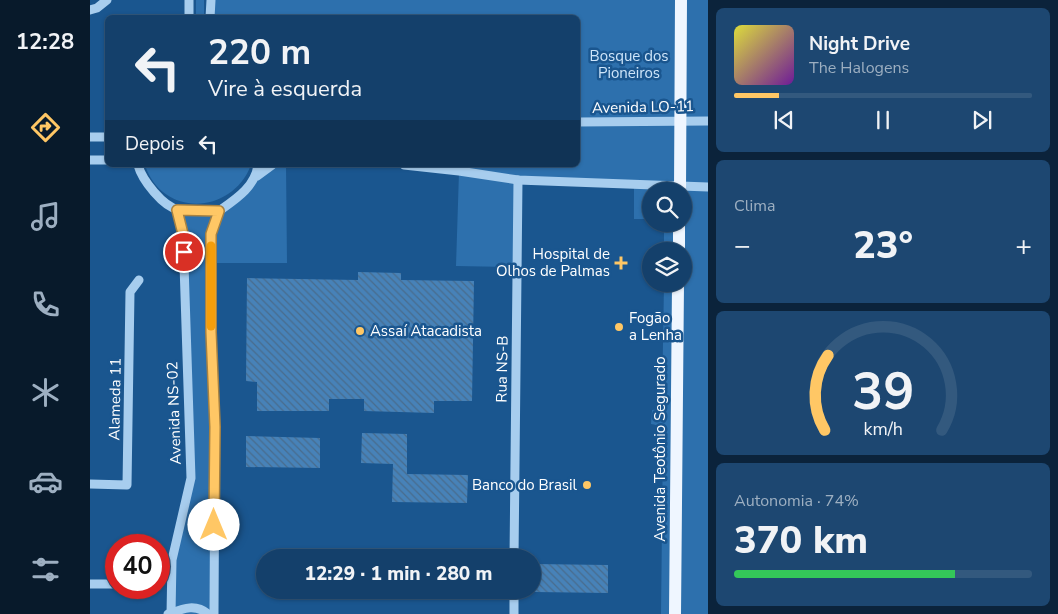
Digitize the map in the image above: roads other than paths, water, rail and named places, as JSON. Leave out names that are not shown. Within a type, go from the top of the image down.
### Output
[{"type":"main road","points":[[680,182],[681,0]]},
{"type":"main road","name":"Avenida Teotônio Segurado","points":[[675,614],[678,292]]},
{"type":"street","points":[[92,9],[100,7],[107,0]]},
{"type":"street","points":[[189,0],[189,15]]},
{"type":"street","points":[[210,0],[210,15]]},
{"type":"street","name":"Avenida LO-11","points":[[580,122],[708,121]]},
{"type":"street","points":[[90,137],[105,137]]},
{"type":"street","points":[[90,160],[105,160]]},
{"type":"street","points":[[257,176],[258,167]]},
{"type":"street","points":[[214,614],[215,427],[211,332],[211,234],[219,211],[242,195],[267,167]]},
{"type":"street","points":[[422,167],[518,180],[642,187]]},
{"type":"street","points":[[139,169],[149,188],[177,210],[219,211]]},
{"type":"street","name":"Rua NS-B","points":[[514,549],[518,180]]},
{"type":"street","points":[[692,188],[708,187]]},
{"type":"street","name":"Avenida NS-02","points":[[170,614],[172,560],[191,478],[184,243],[177,210]]},
{"type":"street","name":"Alameda 11","points":[[90,484],[127,485],[130,292],[140,280]]},
{"type":"street","points":[[90,584],[105,584]]},
{"type":"street","points":[[514,599],[514,614]]},
{"type":"street","points":[[170,614],[192,606],[204,610],[208,614]]},
{"type":"place","name":"Hospital de Olhos de Palmas","points":[[621,263]]},
{"type":"place","name":"Fogão a Lenha","points":[[619,327]]},
{"type":"place","name":"Assaí Atacadista","points":[[360,331]]},
{"type":"place","name":"Banco do Brasil","points":[[587,485]]},
{"type":"park label","name":"Bosque dos Pioneiros","points":[[629,64]]}]
